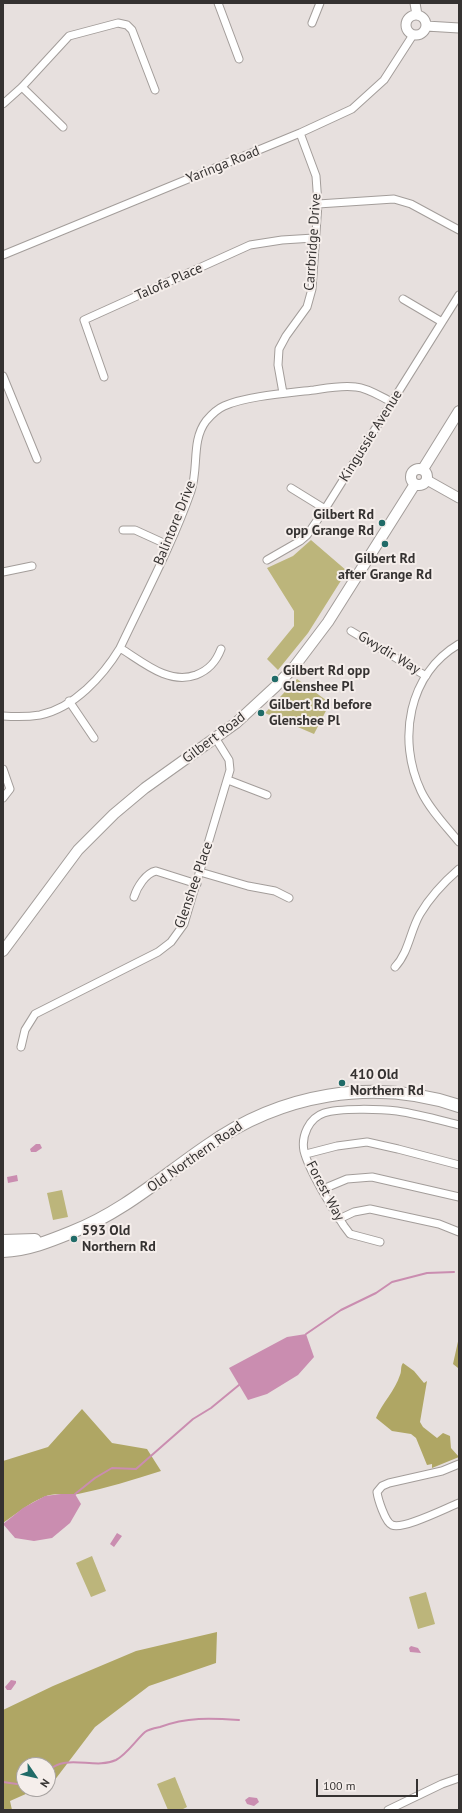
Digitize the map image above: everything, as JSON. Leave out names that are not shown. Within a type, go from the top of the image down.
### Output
[{"type":"main road","points":[[423,469],[459,411]]},
{"type":"main road","points":[[418,469],[423,469],[427,475],[427,480],[421,485],[415,484],[411,478],[413,472],[418,469]]},
{"type":"main road","name":"Gilbert Road","points":[[3,951],[78,850],[114,814],[145,788],[216,739],[276,687],[304,656],[328,622],[415,484]]},
{"type":"main road","name":"Old Northern Road","points":[[3,1251],[31,1247],[56,1238],[106,1216],[128,1203],[227,1132],[263,1113],[283,1106],[322,1096],[374,1092],[421,1095],[459,1106]]},
{"type":"main road","name":"Old Northern Road","points":[[3,1241],[56,1238]]},
{"type":"street","points":[[218,3],[239,59]]},
{"type":"street","points":[[312,23],[320,3]]},
{"type":"street","points":[[416,3],[417,15]]},
{"type":"street","points":[[417,15],[422,16],[426,26],[418,35],[413,35],[410,33],[406,27],[408,19],[417,15]]},
{"type":"street","points":[[3,104],[22,87],[69,36],[118,23],[127,25],[132,30],[155,90]]},
{"type":"street","points":[[426,26],[459,28]]},
{"type":"street","name":"Yaringa Road","points":[[3,253],[300,133],[352,109],[384,80],[413,35]]},
{"type":"street","points":[[22,87],[63,127]]},
{"type":"street","name":"Carrbridge Drive","points":[[283,393],[278,365],[279,349],[286,336],[307,307],[312,289],[314,238],[318,204],[316,176],[300,133]]},
{"type":"street","points":[[318,204],[394,199],[412,204],[459,230]]},
{"type":"street","name":"Talofa Place","points":[[104,378],[84,320],[250,245],[282,240],[314,238]]},
{"type":"street","name":"Kingussie Avenue","points":[[267,560],[300,541],[307,535],[326,509],[459,295]]},
{"type":"street","points":[[403,299],[442,322]]},
{"type":"street","points":[[3,376],[37,459]]},
{"type":"street","name":"Balintore Drive","points":[[3,716],[24,717],[55,710],[69,702],[95,682],[105,671],[120,648],[168,545],[191,490],[195,472],[199,433],[206,421],[214,413],[224,406],[236,401],[283,393],[346,386],[358,387],[373,392],[392,402]]},
{"type":"street","points":[[427,480],[459,498]]},
{"type":"street","points":[[290,488],[326,509]]},
{"type":"street","points":[[123,530],[135,530],[168,545]]},
{"type":"street","points":[[3,572],[32,566]]},
{"type":"street","name":"Gwydir Way","points":[[351,631],[426,676]]},
{"type":"street","points":[[459,644],[444,654],[426,676],[413,703],[408,726],[408,748],[413,771],[422,793],[459,842]]},
{"type":"street","points":[[120,648],[162,674],[174,678],[186,678],[203,672],[215,663],[221,649]]},
{"type":"street","points":[[69,702],[94,738]]},
{"type":"street","name":"Glenshee Place","points":[[21,1047],[25,1030],[35,1014],[158,952],[170,942],[184,924],[230,770],[229,760],[216,739]]},
{"type":"street","points":[[3,769],[10,790],[3,798]]},
{"type":"street","points":[[228,780],[268,795]]},
{"type":"street","points":[[395,967],[402,960],[420,914],[444,882],[459,869]]},
{"type":"street","points":[[134,897],[140,884],[152,872],[156,871],[197,884]]},
{"type":"street","points":[[200,872],[248,886],[275,891],[289,898]]},
{"type":"street","name":"Forest Way","points":[[380,1242],[350,1234],[339,1219],[306,1154],[304,1139],[307,1128],[315,1118],[324,1113],[370,1110],[396,1111],[459,1125]]},
{"type":"street","points":[[306,1154],[337,1146],[367,1142],[459,1166]]},
{"type":"street","points":[[323,1190],[347,1179],[372,1176],[459,1198]]},
{"type":"street","points":[[339,1219],[354,1212],[370,1209],[440,1224],[459,1232]]},
{"type":"street","points":[[459,1464],[442,1471],[389,1483],[382,1486],[377,1492],[388,1522],[393,1525],[400,1526],[459,1502]]},
{"type":"street","points":[[388,1810],[442,1784],[459,1778]]},
{"type":"shaded area","points":[[311,540],[347,571],[308,633],[278,670],[267,659],[294,626],[294,611],[267,568],[293,556]]},
{"type":"shaded area","points":[[297,679],[330,703],[314,734],[265,713]]},
{"type":"shaded area","points":[[36,1144],[40,1144],[42,1148],[36,1152],[31,1152],[30,1149]]},
{"type":"shaded area","points":[[17,1175],[18,1181],[8,1183],[7,1177]]},
{"type":"shaded area","points":[[62,1190],[68,1217],[53,1220],[47,1193]]},
{"type":"shaded area","points":[[306,1334],[314,1357],[298,1375],[267,1394],[248,1400],[229,1368],[287,1337]]},
{"type":"shaded area","points":[[459,1337],[459,1367],[458,1368],[453,1364]]},
{"type":"shaded area","points":[[403,1363],[414,1371],[424,1383],[427,1381],[420,1422],[423,1427],[437,1438],[443,1433],[450,1436],[451,1448],[459,1457],[432,1468],[432,1464],[427,1465],[416,1438],[411,1434],[392,1431],[376,1418],[398,1381]]},
{"type":"shaded area","points":[[82,1409],[112,1443],[147,1449],[161,1471],[120,1484],[78,1494],[57,1494],[38,1499],[3,1523],[3,1461],[48,1447]]},
{"type":"shaded area","points":[[75,1494],[81,1504],[70,1523],[52,1538],[34,1541],[15,1538],[3,1524],[23,1508],[45,1496]]},
{"type":"shaded area","points":[[117,1533],[122,1536],[114,1547],[110,1544]]},
{"type":"shaded area","points":[[92,1556],[106,1591],[91,1597],[76,1563]]},
{"type":"shaded area","points":[[426,1592],[435,1624],[418,1629],[409,1597]]},
{"type":"shaded area","points":[[217,1632],[216,1663],[149,1686],[95,1727],[56,1778],[56,1757],[16,1757],[16,1797],[19,1797],[10,1801],[12,1810],[3,1810],[3,1710],[53,1686],[136,1651]]},
{"type":"shaded area","points":[[411,1646],[418,1648],[421,1653],[410,1652],[409,1648]]},
{"type":"shaded area","points":[[11,1680],[16,1681],[16,1683],[11,1690],[7,1690],[5,1687]]},
{"type":"shaded area","points":[[175,1777],[187,1807],[181,1810],[168,1810],[157,1784]]},
{"type":"shaded area","points":[[249,1797],[257,1798],[259,1802],[254,1806],[247,1804],[245,1800]]},
{"type":"waterway","points":[[306,1334],[341,1310],[376,1293],[392,1282],[427,1273],[454,1272]]},
{"type":"waterway","points":[[75,1494],[95,1478],[112,1468],[136,1469],[193,1419],[211,1408],[239,1385]]},
{"type":"waterway","points":[[56,1766],[72,1762],[108,1763],[116,1760],[124,1754],[145,1732],[150,1729],[180,1721],[199,1719],[239,1720]]},
{"type":"waterway","points":[[3,1782],[16,1784]]},
{"type":"place","name":"Gilbert Rd opp Grange Rd","points":[[382,523]]},
{"type":"place","name":"Gilbert Rd after Grange Rd","points":[[385,544]]},
{"type":"place","name":"Gilbert Rd opp Glenshee Pl","points":[[275,679]]},
{"type":"place","name":"Gilbert Rd before Glenshee Pl","points":[[261,713]]},
{"type":"place","name":"410 Old Northern Rd","points":[[342,1083]]},
{"type":"place","name":"593 Old Northern Rd","points":[[74,1239]]}]
